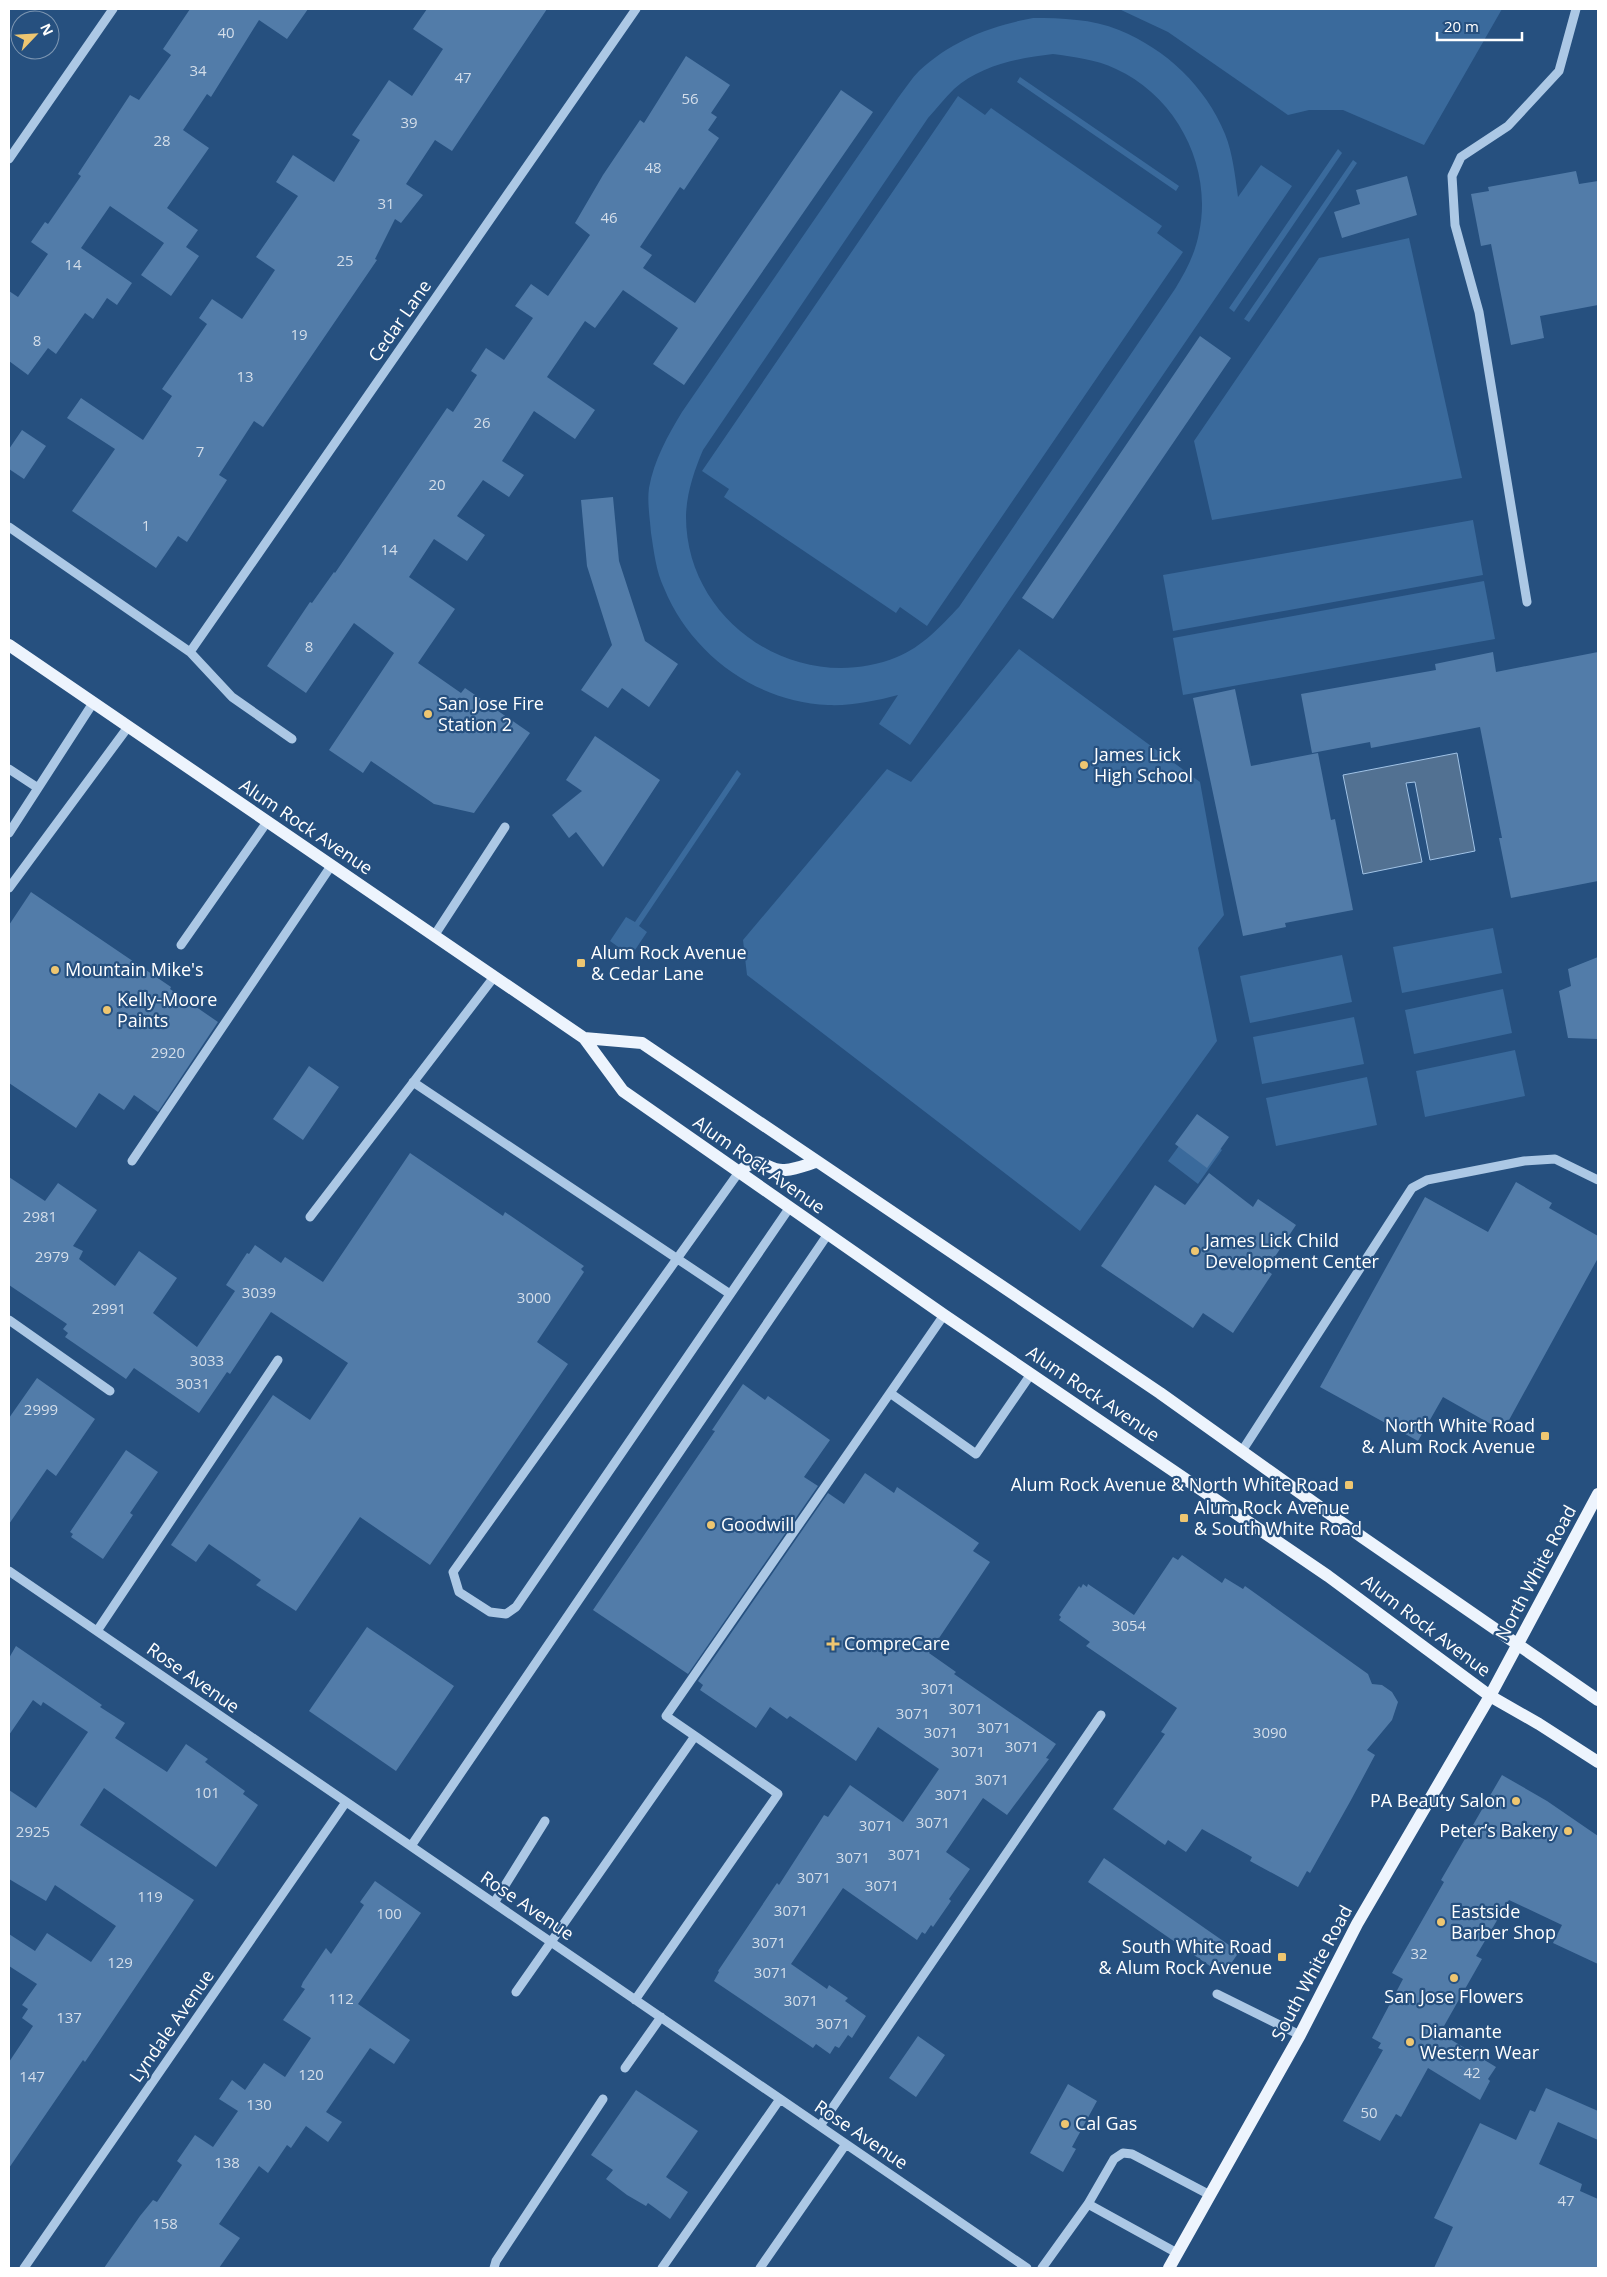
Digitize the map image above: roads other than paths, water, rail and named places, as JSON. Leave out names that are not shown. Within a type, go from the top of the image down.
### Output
[{"type":"main road","name":"Alum Rock Avenue","points":[[9,645],[584,1038],[623,1091],[944,1315],[1328,1576],[1490,1696],[1539,1724],[1598,1762]]},
{"type":"main road","name":"Alum Rock Avenue","points":[[584,1038],[642,1043],[1144,1382],[1598,1700]]},
{"type":"main road","points":[[739,1172],[748,1164],[761,1162],[784,1171],[816,1162]]},
{"type":"main road","name":"North White Road","points":[[1490,1696],[1539,1601],[1598,1494]]},
{"type":"main road","name":"South White Road","points":[[1169,2268],[1300,2035],[1357,1924],[1490,1696]]},
{"type":"street","points":[[9,159],[112,9]]},
{"type":"street","name":"Cedar Lane","points":[[190,652],[636,9]]},
{"type":"street","points":[[1527,602],[1479,312],[1454,225],[1452,176],[1461,157],[1508,126],[1560,71],[1576,9]]},
{"type":"street","points":[[9,527],[190,652],[232,697],[292,739]]},
{"type":"street","points":[[9,833],[93,703]]},
{"type":"street","points":[[9,888],[128,727]]},
{"type":"street","points":[[9,769],[38,788]]},
{"type":"street","points":[[181,945],[267,822]]},
{"type":"street","points":[[434,936],[505,827]]},
{"type":"street","points":[[132,1161],[331,866]]},
{"type":"street","points":[[310,1217],[494,977]]},
{"type":"street","points":[[413,1082],[730,1294]]},
{"type":"street","points":[[1242,1451],[1412,1188],[1427,1180],[1524,1161],[1555,1159],[1598,1180]]},
{"type":"street","points":[[739,1172],[453,1572],[459,1592],[490,1612],[506,1614],[516,1607],[790,1207]]},
{"type":"street","points":[[411,1846],[828,1234]]},
{"type":"street","points":[[635,2000],[778,1794],[666,1716],[944,1315]]},
{"type":"street","points":[[9,1320],[110,1390]]},
{"type":"street","points":[[98,1631],[278,1360]]},
{"type":"street","points":[[890,1393],[976,1454],[1031,1374]]},
{"type":"street","name":"Rose Avenue","points":[[9,1571],[1027,2268]]},
{"type":"street","points":[[820,2126],[1101,1716]]},
{"type":"street","points":[[516,1992],[695,1736]]},
{"type":"street","name":"Lyndale Avenue","points":[[24,2268],[346,1802]]},
{"type":"street","points":[[494,1903],[545,1821]]},
{"type":"street","points":[[1217,1994],[1300,2035]]},
{"type":"street","points":[[625,2068],[661,2017]]},
{"type":"street","points":[[494,2268],[496,2261],[603,2099]]},
{"type":"street","points":[[662,2268],[780,2099]]},
{"type":"street","points":[[760,2268],[846,2144]]},
{"type":"street","points":[[1042,2268],[1088,2204],[1114,2159],[1123,2153],[1132,2154],[1210,2195]]},
{"type":"street","points":[[1088,2204],[1177,2253]]},
{"type":"place","name":"San Jose Fire Station 2","points":[[428,714]]},
{"type":"place","name":"James Lick High School","points":[[1084,765]]},
{"type":"place","name":"Alum Rock Avenue & Cedar Lane","points":[[581,963]]},
{"type":"place","name":"Mountain Mike's","points":[[55,970]]},
{"type":"place","name":"Kelly-Moore Paints","points":[[107,1010]]},
{"type":"place","name":"James Lick Child Development Center","points":[[1195,1251]]},
{"type":"place","name":"North White Road & Alum Rock Avenue","points":[[1545,1436]]},
{"type":"place","name":"Alum Rock Avenue & North White Road","points":[[1349,1485]]},
{"type":"place","name":"Alum Rock Avenue & South White Road","points":[[1184,1518]]},
{"type":"place","name":"Goodwill","points":[[711,1525]]},
{"type":"place","name":"CompreCare","points":[[833,1644]]},
{"type":"place","name":"PA Beauty Salon","points":[[1516,1801]]},
{"type":"place","name":"Peter’s Bakery","points":[[1568,1831]]},
{"type":"place","name":"Eastside Barber Shop","points":[[1441,1922]]},
{"type":"place","name":"South White Road & Alum Rock Avenue","points":[[1282,1957]]},
{"type":"place","name":"San Jose Flowers","points":[[1454,1978]]},
{"type":"place","name":"Diamante Western Wear","points":[[1410,2042]]},
{"type":"place","name":"Cal Gas","points":[[1065,2124]]}]
